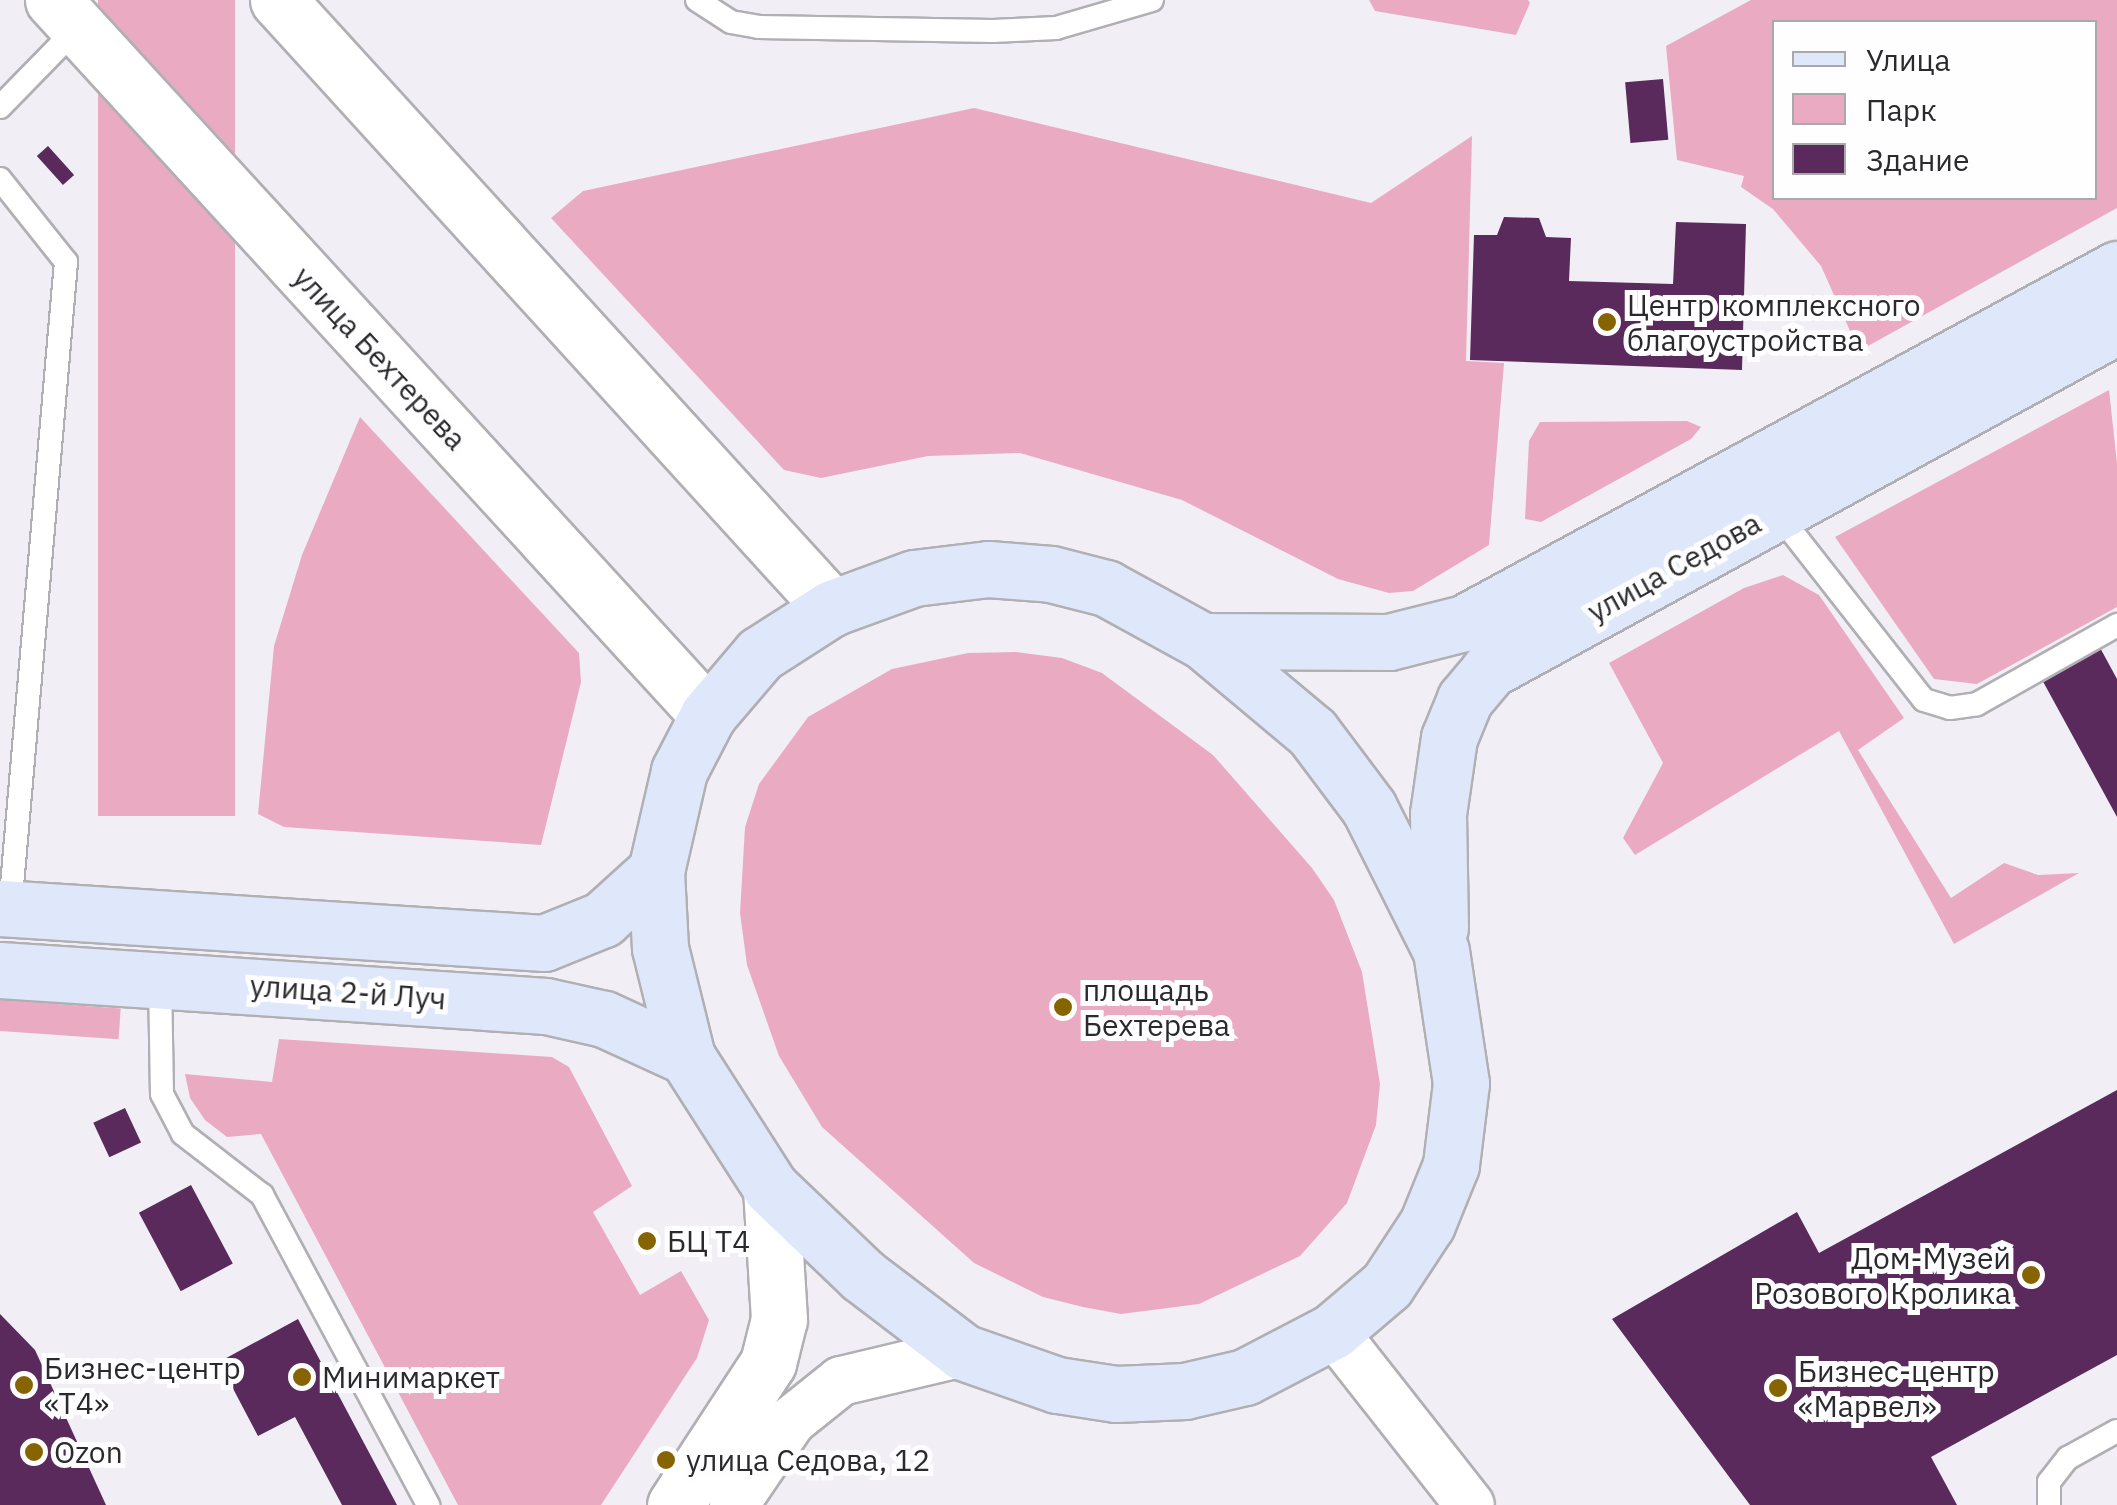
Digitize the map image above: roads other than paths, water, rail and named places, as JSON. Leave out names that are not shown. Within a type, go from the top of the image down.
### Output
[{"type":"main road","name":"улица Седова","points":[[1441,951],[1438,814],[1449,738],[1465,699],[1489,670],[1776,511],[1876,428],[2117,269]]},
{"type":"main road","name":"улица Седова","points":[[1203,641],[1389,642],[1464,623],[1876,428],[2117,326]]},
{"type":"main road","points":[[988,570],[1051,574],[1139,602],[1203,641],[1312,732],[1369,808],[1441,951],[1461,1083],[1451,1165],[1427,1224],[1388,1285],[1333,1331],[1244,1377],[1184,1391],[1116,1394],[1057,1385],[963,1352],[862,1275],[770,1188],[686,1058],[660,948],[656,870],[679,771],[708,716],[760,654],[832,608],[914,578],[988,570]]},
{"type":"main road","name":"улица 2-й Луч","points":[[5,909],[544,943],[604,920],[656,870]]},
{"type":"main road","name":"улица 2-й Луч","points":[[0,970],[546,1006],[604,1018],[686,1058]]},
{"type":"street","points":[[278,0],[832,608]]},
{"type":"street","name":"улица Бехтерева","points":[[65,14],[708,716]]},
{"type":"street","points":[[675,1505],[768,1363],[779,1319],[770,1188]]},
{"type":"street","points":[[1333,1331],[1470,1505]]},
{"type":"street","points":[[734,1505],[791,1421],[841,1381],[963,1352]]},
{"type":"lane","points":[[697,0],[731,22],[759,27],[994,31],[1056,28],[1152,0]]},
{"type":"lane","points":[[0,107],[65,14]]},
{"type":"lane","points":[[0,179],[66,262],[5,909]]},
{"type":"lane","points":[[1776,511],[1924,700],[1950,708],[1977,704],[2117,625]]},
{"type":"lane","points":[[160,980],[162,1094],[183,1134],[262,1195],[428,1505]]},
{"type":"lane","points":[[2049,1505],[2048,1482],[2068,1458],[2117,1432]]},
{"type":"place","name":"Центр комплексного благоустройства","points":[[1607,322]]},
{"type":"place","name":"площадь Бехтерева","points":[[1063,1007]]},
{"type":"place","name":"БЦ Т4","points":[[647,1241]]},
{"type":"place","name":"Дом-Музей Розового Кролика","points":[[2031,1275]]},
{"type":"place","name":"Минимаркет","points":[[302,1377]]},
{"type":"place","name":"Бизнес-центр «Т4»","points":[[24,1385]]},
{"type":"place","name":"Бизнес-центр «Марвел»","points":[[1778,1388]]},
{"type":"place","name":"Ozon","points":[[34,1452]]},
{"type":"place","name":"улица Седова, 12","points":[[666,1460]]}]
